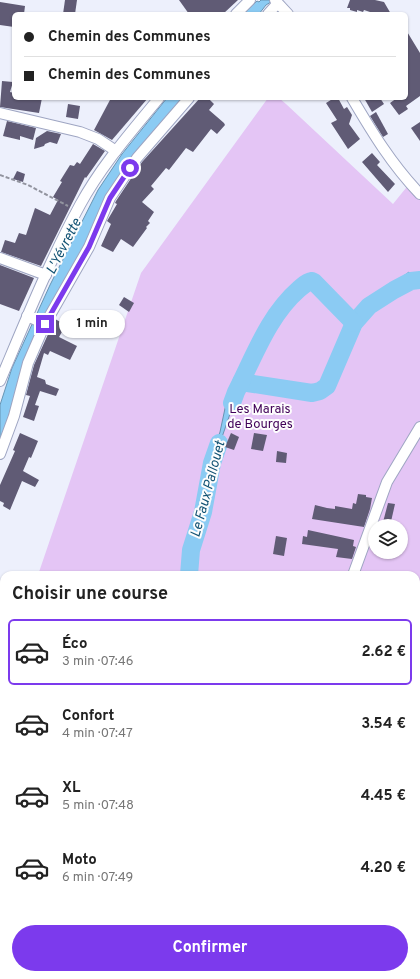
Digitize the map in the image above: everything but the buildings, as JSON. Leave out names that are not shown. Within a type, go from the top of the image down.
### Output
[{"type":"street","points":[[238,12],[250,0]]},
{"type":"street","points":[[269,12],[276,2],[286,12]]},
{"type":"street","points":[[0,381],[29,317],[46,274],[77,211],[116,150],[157,100]]},
{"type":"street","points":[[1,450],[14,416],[28,364],[44,324],[89,247],[110,198],[137,158],[187,100]]},
{"type":"street","points":[[353,100],[385,152],[405,179],[420,194]]},
{"type":"street","points":[[0,113],[80,132],[98,139],[116,150]]},
{"type":"street","points":[[0,258],[46,274]]},
{"type":"street","points":[[29,317],[44,324]]},
{"type":"street","points":[[354,571],[387,482],[420,427]]},
{"type":"path","points":[[0,175],[28,185],[77,211]]},
{"type":"green space","name":"Les Marais de Bourges","points":[[267,100],[281,100],[393,204],[410,183],[420,194],[420,571],[39,571],[141,273]]},
{"type":"water","points":[[261,0],[274,0],[266,5],[261,12],[245,12],[257,1],[259,2]]},
{"type":"water","points":[[165,100],[180,100],[134,155],[24,362],[5,429],[0,440],[0,405],[12,368],[50,285],[98,190],[122,154]]},
{"type":"water","points":[[409,272],[412,279],[370,304],[354,323],[311,279],[292,294],[272,319],[242,379],[210,472],[204,512],[189,555],[189,571],[184,571],[186,546],[203,491],[205,472],[220,432],[227,399],[267,322],[276,308],[300,284],[309,277],[313,276],[350,317],[352,317],[363,306]]},
{"type":"waterway","name":"Le Faux Pallouet","points":[[241,382],[312,393],[320,391],[327,386],[354,323],[369,306],[411,281],[420,280]]},
{"type":"waterway","name":"Le Faux Pallouet","points":[[232,403],[270,324],[288,300],[306,283],[312,281],[314,282],[354,323]]},
{"type":"waterway","name":"Le Faux Pallouet","points":[[189,571],[191,550],[203,512],[212,463],[219,443]]},
{"type":"route","points":[[45,324],[89,247],[110,198],[130,168]]},
{"type":"water label","name":"L'Yévrette","points":[[63,246]]}]
